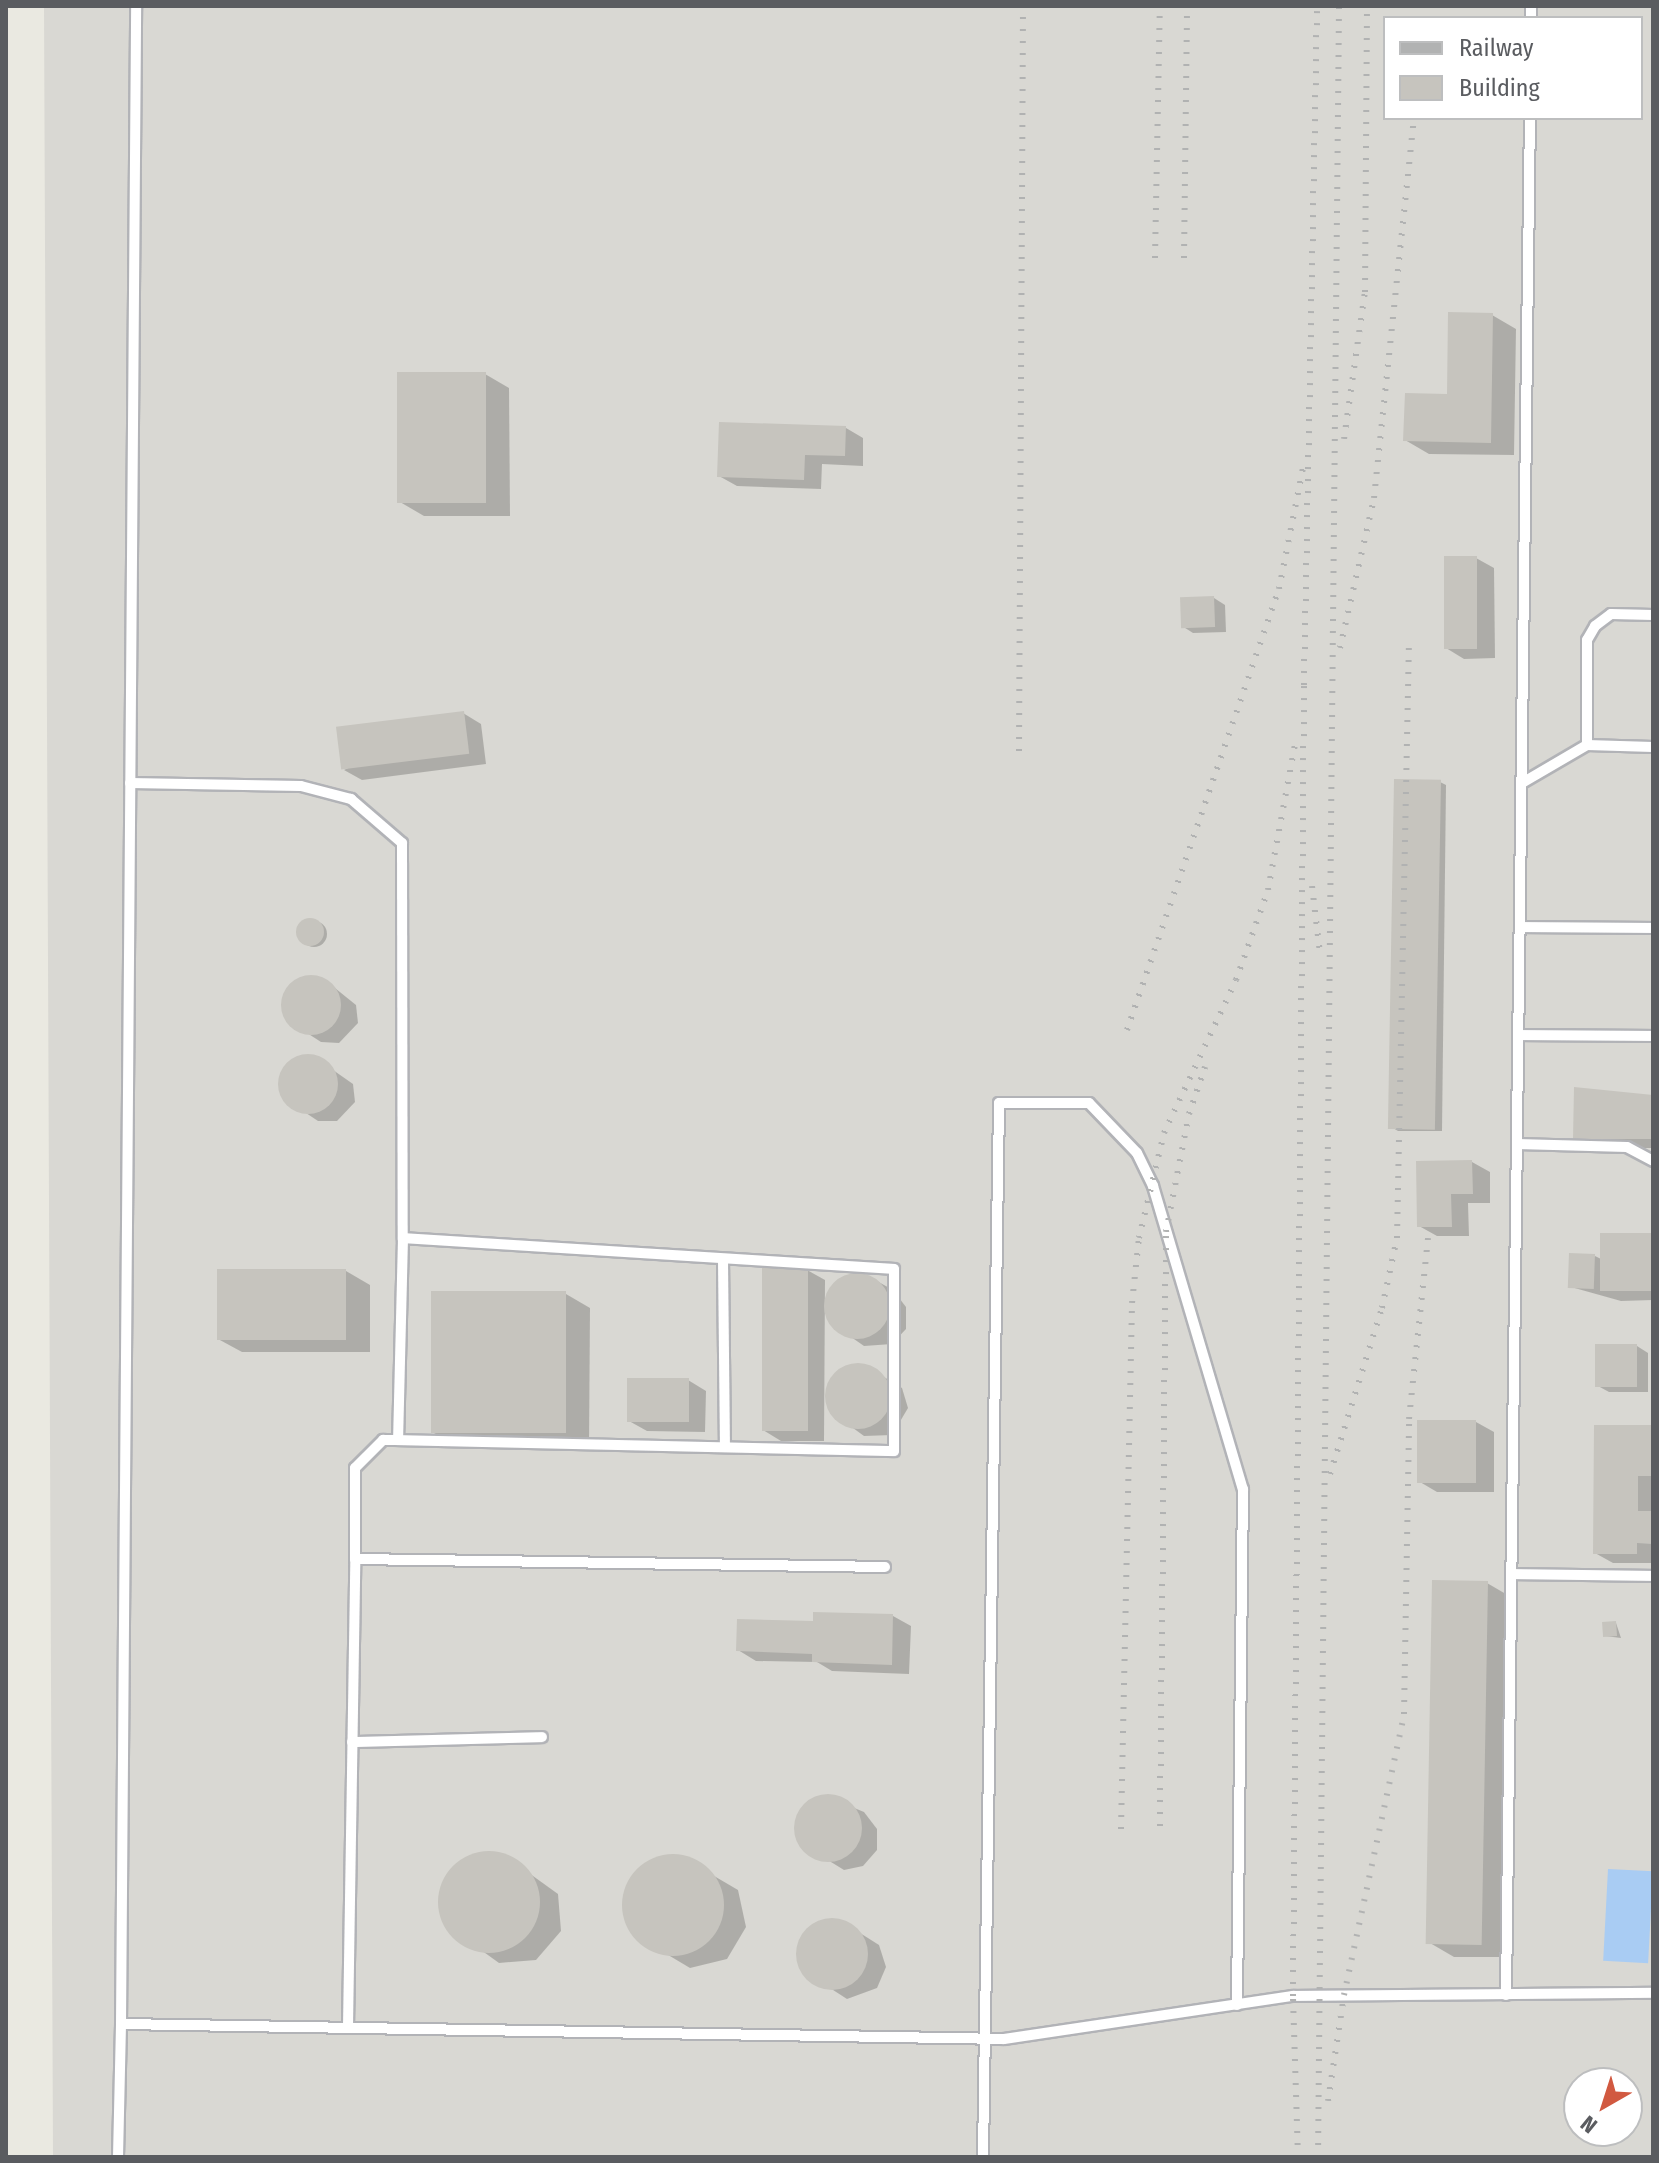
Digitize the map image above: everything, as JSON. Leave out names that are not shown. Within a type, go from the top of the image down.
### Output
[{"type":"lane","points":[[118,2157],[136,6]]},
{"type":"lane","points":[[1506,1995],[1530,120]]},
{"type":"lane","points":[[1587,745],[1587,640],[1595,626],[1611,614],[1653,615]]},
{"type":"lane","points":[[1522,783],[1587,745],[1653,747]]},
{"type":"lane","points":[[130,783],[301,786],[351,799],[402,843],[403,1238],[398,1440]]},
{"type":"lane","points":[[1520,927],[1653,928]]},
{"type":"lane","points":[[1518,1035],[1653,1036]]},
{"type":"lane","points":[[983,2157],[999,1103],[1089,1103],[1137,1153],[1153,1186],[1243,1489],[1237,2005]]},
{"type":"lane","points":[[1517,1144],[1627,1147],[1653,1161]]},
{"type":"lane","points":[[348,2027],[355,1468],[383,1440],[894,1451],[894,1269],[403,1238]]},
{"type":"lane","points":[[723,1260],[725,1447]]},
{"type":"lane","points":[[355,1559],[885,1567]]},
{"type":"lane","points":[[1512,1574],[1653,1576]]},
{"type":"lane","points":[[352,1742],[542,1737]]},
{"type":"lane","points":[[121,2024],[985,2039],[1293,1996],[1653,1993]]},
{"type":"shaded area","points":[[44,6],[1653,6],[1653,2157],[53,2157]]},
{"type":"water","points":[[1608,1869],[1653,1871],[1648,1963],[1603,1961]]},
{"type":"building","points":[[1448,312],[1493,313],[1491,443],[1403,441],[1405,393],[1447,394]]},
{"type":"building","points":[[397,372],[486,372],[486,503],[397,503]]},
{"type":"building","points":[[719,422],[846,426],[845,456],[805,455],[804,480],[717,477]]},
{"type":"building","points":[[1444,556],[1477,556],[1477,649],[1444,649]]},
{"type":"building","points":[[1214,596],[1215,627],[1181,628],[1180,597]]},
{"type":"building","points":[[464,711],[469,754],[341,769],[336,727]]},
{"type":"building","points":[[1394,779],[1441,780],[1435,1130],[1388,1129]]},
{"type":"building","points":[[310,918],[320,922],[324,932],[320,942],[310,946],[300,942],[296,932],[300,922]]},
{"type":"building","points":[[311,975],[322,977],[332,984],[339,994],[339,1016],[332,1026],[322,1033],[311,1035],[300,1033],[290,1026],[283,1016],[281,1005],[283,994],[290,984],[300,977]]},
{"type":"building","points":[[308,1054],[319,1056],[329,1063],[336,1073],[336,1095],[329,1105],[319,1112],[308,1114],[297,1112],[287,1105],[280,1095],[278,1084],[280,1073],[287,1063],[297,1056]]},
{"type":"building","points":[[1574,1087],[1653,1095],[1653,1139],[1573,1139]]},
{"type":"building","points":[[1472,1160],[1473,1194],[1451,1194],[1452,1227],[1417,1227],[1416,1161]]},
{"type":"building","points":[[1600,1233],[1653,1233],[1653,1291],[1600,1291]]},
{"type":"building","points":[[1569,1253],[1595,1254],[1594,1289],[1568,1288]]},
{"type":"building","points":[[762,1268],[808,1268],[808,1431],[762,1431]]},
{"type":"building","points":[[217,1269],[346,1269],[346,1340],[217,1340]]},
{"type":"building","points":[[863,1273],[881,1282],[888,1293],[888,1319],[881,1330],[870,1337],[851,1339],[833,1330],[826,1319],[824,1300],[833,1282],[844,1275]]},
{"type":"building","points":[[431,1291],[566,1291],[566,1433],[431,1433]]},
{"type":"building","points":[[1595,1344],[1637,1344],[1637,1387],[1595,1387]]},
{"type":"building","points":[[852,1363],[864,1363],[876,1368],[886,1378],[891,1396],[889,1409],[876,1424],[864,1429],[852,1429],[840,1424],[830,1414],[825,1402],[825,1390],[830,1378],[840,1368]]},
{"type":"building","points":[[627,1378],[689,1378],[689,1422],[627,1422]]},
{"type":"building","points":[[1417,1420],[1476,1420],[1476,1483],[1417,1483]]},
{"type":"building","points":[[1594,1425],[1653,1425],[1653,1476],[1638,1476],[1638,1511],[1651,1511],[1652,1544],[1637,1543],[1637,1554],[1593,1554]]},
{"type":"building","points":[[1432,1580],[1488,1581],[1482,1945],[1426,1944]]},
{"type":"building","points":[[813,1612],[893,1614],[892,1665],[812,1662],[812,1654],[736,1651],[737,1619],[813,1621]]},
{"type":"building","points":[[1616,1621],[1617,1636],[1603,1637],[1602,1622]]},
{"type":"building","points":[[828,1794],[852,1804],[862,1828],[852,1852],[828,1862],[804,1852],[794,1828],[804,1804]]},
{"type":"building","points":[[489,1851],[509,1855],[525,1866],[536,1882],[540,1902],[536,1922],[525,1938],[509,1949],[489,1953],[469,1949],[453,1938],[442,1922],[438,1902],[442,1882],[453,1866],[469,1855]]},
{"type":"building","points":[[673,1854],[693,1858],[709,1869],[720,1885],[724,1905],[720,1925],[709,1941],[693,1952],[673,1956],[653,1952],[637,1941],[626,1925],[622,1905],[626,1885],[637,1869],[653,1858]]},
{"type":"building","points":[[825,1918],[839,1918],[858,1928],[868,1947],[868,1961],[858,1980],[839,1990],[825,1990],[806,1980],[796,1961],[796,1947],[806,1928]]},
{"type":"railway","points":[[1019,751],[1023,6]]},
{"type":"railway","points":[[1155,258],[1160,6]]},
{"type":"railway","points":[[1184,258],[1187,6]]},
{"type":"railway","points":[[1298,2157],[1293,1996],[1304,685],[1317,6]]},
{"type":"railway","points":[[1318,2157],[1339,6]]},
{"type":"railway","points":[[1344,439],[1365,292],[1367,6]]},
{"type":"railway","points":[[1417,6],[1417,16]]},
{"type":"railway","points":[[1340,648],[1374,498],[1414,120]]},
{"type":"railway","points":[[1127,1030],[1279,589],[1303,468]]},
{"type":"railway","points":[[1330,1474],[1382,1308],[1397,1238],[1409,639]]},
{"type":"railway","points":[[1121,1829],[1132,1303],[1139,1238],[1164,1133],[1236,980],[1268,890],[1295,745]]},
{"type":"railway","points":[[1312,886],[1320,953]]},
{"type":"railway","points":[[1160,1826],[1166,1232],[1189,1114],[1205,1067]]},
{"type":"railway","points":[[1328,2101],[1344,1995],[1404,1714],[1409,1419],[1428,1238]]}]
